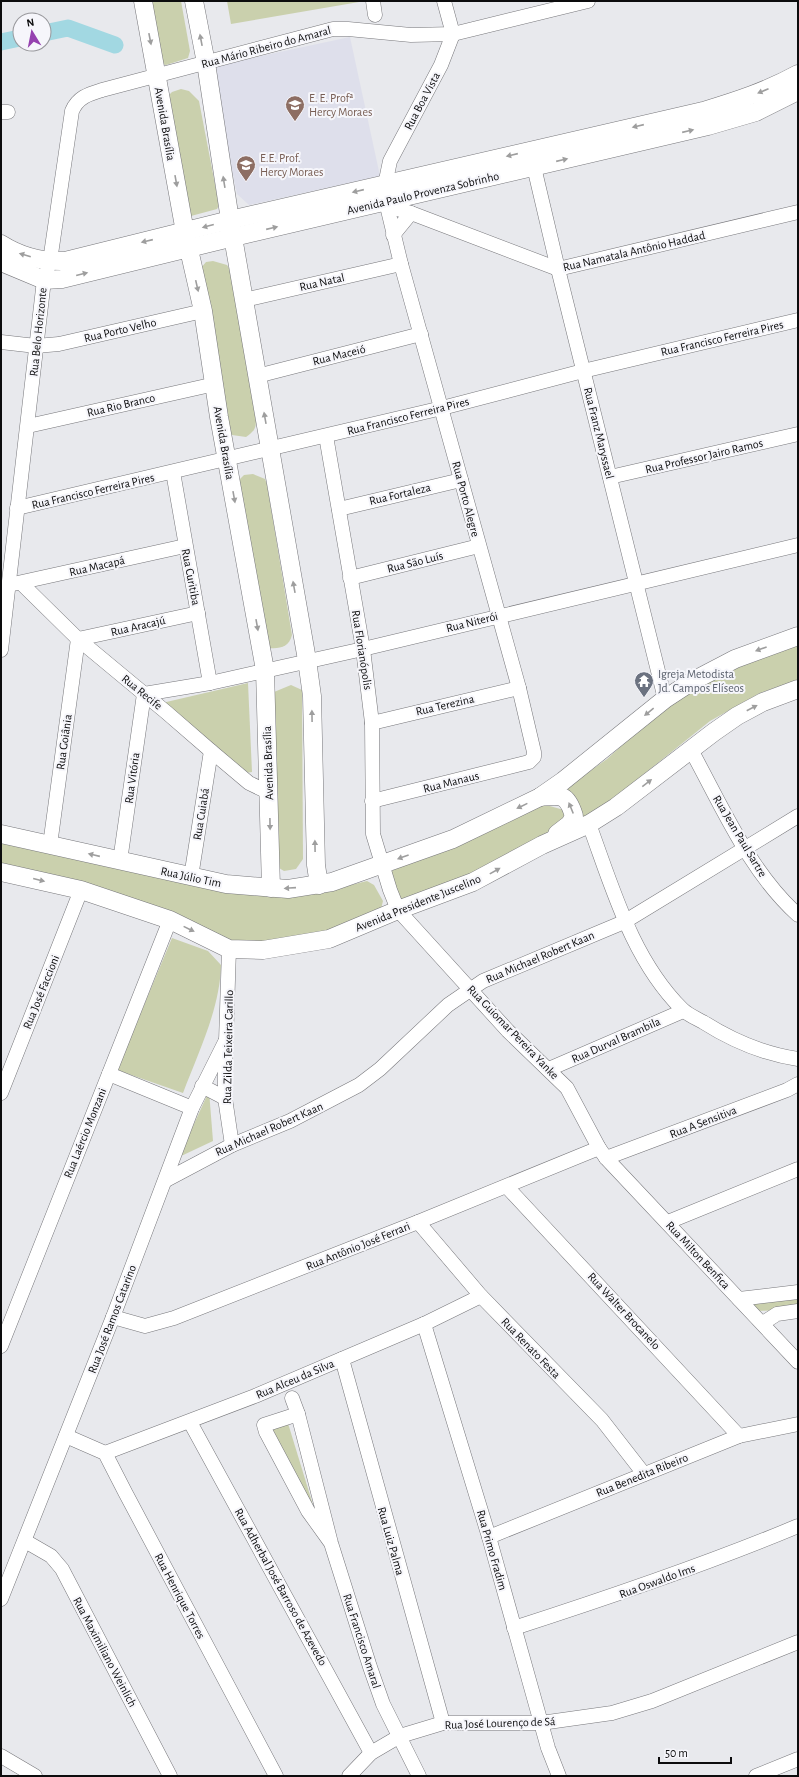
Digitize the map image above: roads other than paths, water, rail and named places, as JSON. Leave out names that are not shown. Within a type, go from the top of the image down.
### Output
[{"type":"main road","name":"Avenida Brasília","points":[[143,1],[187,240],[203,311],[227,459],[265,670],[270,793],[271,888]]},
{"type":"main road","points":[[194,1],[206,63],[244,300],[307,660],[312,696],[316,865],[319,885]]},
{"type":"main road","name":"Avenida Paulo Provenza Sobrinho","points":[[386,197],[749,98],[777,86],[798,74]]},
{"type":"main road","name":"Avenida Paulo Provenza Sobrinho","points":[[44,280],[62,279],[187,240],[232,229],[534,167],[739,118],[798,91]]},
{"type":"main road","name":"Avenida Paulo Provenza Sobrinho","points":[[50,262],[65,261],[187,240]]},
{"type":"main road","points":[[1,244],[11,251],[50,262]]},
{"type":"main road","points":[[1,262],[44,280]]},
{"type":"main road","points":[[382,864],[453,839],[540,798],[563,782],[665,699],[715,668],[735,659],[798,636]]},
{"type":"main road","name":"Avenida Presidente Juscelino","points":[[1,872],[81,890],[170,920],[229,949],[262,950],[329,939],[398,910],[473,882],[542,845],[589,824],[616,807],[737,716],[763,702],[798,689]]},
{"type":"main road","points":[[540,798],[556,795],[564,798],[570,803],[574,816],[570,824],[542,845]]},
{"type":"main road","name":"Rua Júlio Tim","points":[[1,834],[191,878],[226,884],[271,888],[288,889],[319,885],[332,882],[382,864]]},
{"type":"street","points":[[444,1],[454,34]]},
{"type":"street","name":"Rua Mário Ribeiro do Amaral","points":[[157,75],[333,30],[348,29],[411,35],[454,34],[564,3],[588,1]]},
{"type":"street","name":"Rua Boa Vista","points":[[386,197],[390,161],[441,65],[454,34]]},
{"type":"street","name":"Rua Belo Horizonte","points":[[1,643],[15,584],[17,508],[28,426],[36,346],[44,280],[50,262],[72,110],[76,102],[86,95],[157,75]]},
{"type":"street","name":"Rua Franz Maryssael","points":[[534,167],[583,372],[665,699]]},
{"type":"street","name":"Rua Namatala Antônio Haddad","points":[[386,197],[411,213],[558,269],[798,212]]},
{"type":"street","name":"Rua Porto Alegre","points":[[386,197],[393,236],[519,688],[534,752],[534,757],[529,762]]},
{"type":"street","points":[[393,236],[411,213]]},
{"type":"street","name":"Rua Natal","points":[[244,300],[401,264]]},
{"type":"street","name":"Rua Porto Velho","points":[[1,342],[36,346],[59,344],[203,311]]},
{"type":"street","name":"Rua Francisco Ferreira Pires","points":[[17,508],[326,436],[798,320]]},
{"type":"street","name":"Rua Maceió","points":[[257,376],[421,334]]},
{"type":"street","name":"Rua Rio Branco","points":[[28,426],[215,384]]},
{"type":"street","name":"Rua Professor Jairo Ramos","points":[[610,477],[798,434]]},
{"type":"street","name":"Rua Florianópolis","points":[[326,436],[363,649],[372,723],[373,834],[382,864]]},
{"type":"street","name":"Rua Curitiba","points":[[172,472],[210,683]]},
{"type":"street","name":"Rua Fortaleza","points":[[338,509],[461,480]]},
{"type":"street","name":"Rua Niterói","points":[[144,694],[210,683],[307,660],[363,649],[499,615],[798,545]]},
{"type":"street","name":"Rua Macapá","points":[[15,584],[185,546]]},
{"type":"street","name":"Rua São Luís","points":[[350,578],[479,546]]},
{"type":"street","name":"Rua Recife","points":[[15,584],[211,752],[249,783],[270,793]]},
{"type":"street","name":"Rua Aracajú","points":[[78,639],[198,613]]},
{"type":"street","name":"Rua Goiânia","points":[[50,845],[78,639]]},
{"type":"street","name":"Rua Terezina","points":[[372,723],[519,688]]},
{"type":"street","name":"Rua Vitória","points":[[120,861],[144,694]]},
{"type":"street","name":"Rua Jean Paul Sartre","points":[[691,750],[746,850],[780,898],[798,915]]},
{"type":"street","name":"Rua Cuiabá","points":[[191,878],[211,752]]},
{"type":"street","name":"Rua Manaus","points":[[372,801],[529,762]]},
{"type":"street","name":"Rua Michael Robert Kaan","points":[[166,1180],[232,1145],[290,1121],[359,1085],[380,1069],[448,1005],[483,981],[504,970],[624,922],[746,850],[798,816]]},
{"type":"street","points":[[589,824],[624,922],[658,981],[683,1010],[725,1036],[753,1049],[798,1059]]},
{"type":"street","name":"Rua Guiomar Pereira Yanke","points":[[382,864],[398,910],[508,1031],[567,1088],[603,1153]]},
{"type":"street","name":"Rua José Faccioni","points":[[1,1093],[81,890]]},
{"type":"street","points":[[412,927],[411,920],[413,910],[419,902]]},
{"type":"street","name":"Rua Laércio Monzani","points":[[1,1346],[170,920]]},
{"type":"street","name":"Rua Zilda Teixeira Carillo","points":[[229,949],[225,1098],[232,1145]]},
{"type":"street","name":"Rua Durval Brambila","points":[[549,1069],[683,1010]]},
{"type":"street","name":"Rua José Ramos Catarino","points":[[1,1599],[25,1542],[113,1317],[192,1108],[226,1040]]},
{"type":"street","points":[[109,1074],[192,1108]]},
{"type":"street","name":"Rua A Sensitiva","points":[[603,1153],[694,1126],[798,1084]]},
{"type":"street","points":[[202,1086],[225,1098]]},
{"type":"street","name":"Rua Antônio José Ferrari","points":[[113,1317],[144,1326],[174,1318],[507,1187],[603,1153]]},
{"type":"street","name":"Rua Milton Benfica","points":[[603,1153],[798,1362]]},
{"type":"street","points":[[668,1222],[798,1169]]},
{"type":"street","name":"Rua Walter Brocanelo","points":[[507,1187],[739,1436]]},
{"type":"street","name":"Rua Renato Festa","points":[[418,1222],[481,1296],[602,1420],[644,1474]]},
{"type":"street","points":[[739,1299],[798,1292]]},
{"type":"street","name":"Rua Alceu da Silva","points":[[105,1452],[190,1422],[342,1359],[424,1324],[481,1296]]},
{"type":"street","points":[[763,1323],[777,1314],[798,1311]]},
{"type":"street","name":"Rua Primo Fradim","points":[[424,1324],[489,1537],[548,1748],[559,1776]]},
{"type":"street","name":"Rua Luiz Palma","points":[[342,1359],[443,1723]]},
{"type":"street","name":"Rua Francisco Amaral","points":[[292,1398],[298,1414],[331,1543],[380,1698],[419,1776]]},
{"type":"street","name":"Rua Francisco Amaral","points":[[298,1414],[264,1425],[264,1428],[308,1511],[331,1543]]},
{"type":"street","name":"Rua Adherbal José Barroso de Azevedo","points":[[190,1422],[371,1753]]},
{"type":"street","name":"Rua Benedita Ribeiro","points":[[489,1537],[739,1436],[798,1424]]},
{"type":"street","points":[[66,1436],[105,1452]]},
{"type":"street","name":"Rua Henrique Torres","points":[[105,1452],[276,1776]]},
{"type":"street","name":"Rua Oswaldo Ims","points":[[514,1628],[629,1591],[722,1557],[798,1526]]},
{"type":"street","name":"Rua Maximiliano Weinlich","points":[[25,1542],[51,1556],[62,1569],[170,1776]]},
{"type":"street","name":"Rua José Lourenço de Sá","points":[[349,1776],[371,1753],[400,1736],[443,1723],[541,1723],[612,1712],[652,1701],[798,1642]]},
{"type":"street","points":[[1,1756],[35,1776]]},
{"type":"street","points":[[756,1776],[798,1759]]},
{"type":"waterway","points":[[52,31],[68,28],[115,45]]},
{"type":"waterway","points":[[1,42],[12,40]]},
{"type":"place","name":"E. E. Profª Hercy Moraes","points":[[295,122]]},
{"type":"place","name":"E.E. Prof. Hercy Moraes","points":[[246,182]]},
{"type":"place","name":"Igreja Metodista Jd. Campos Elíseos","points":[[644,698]]}]
